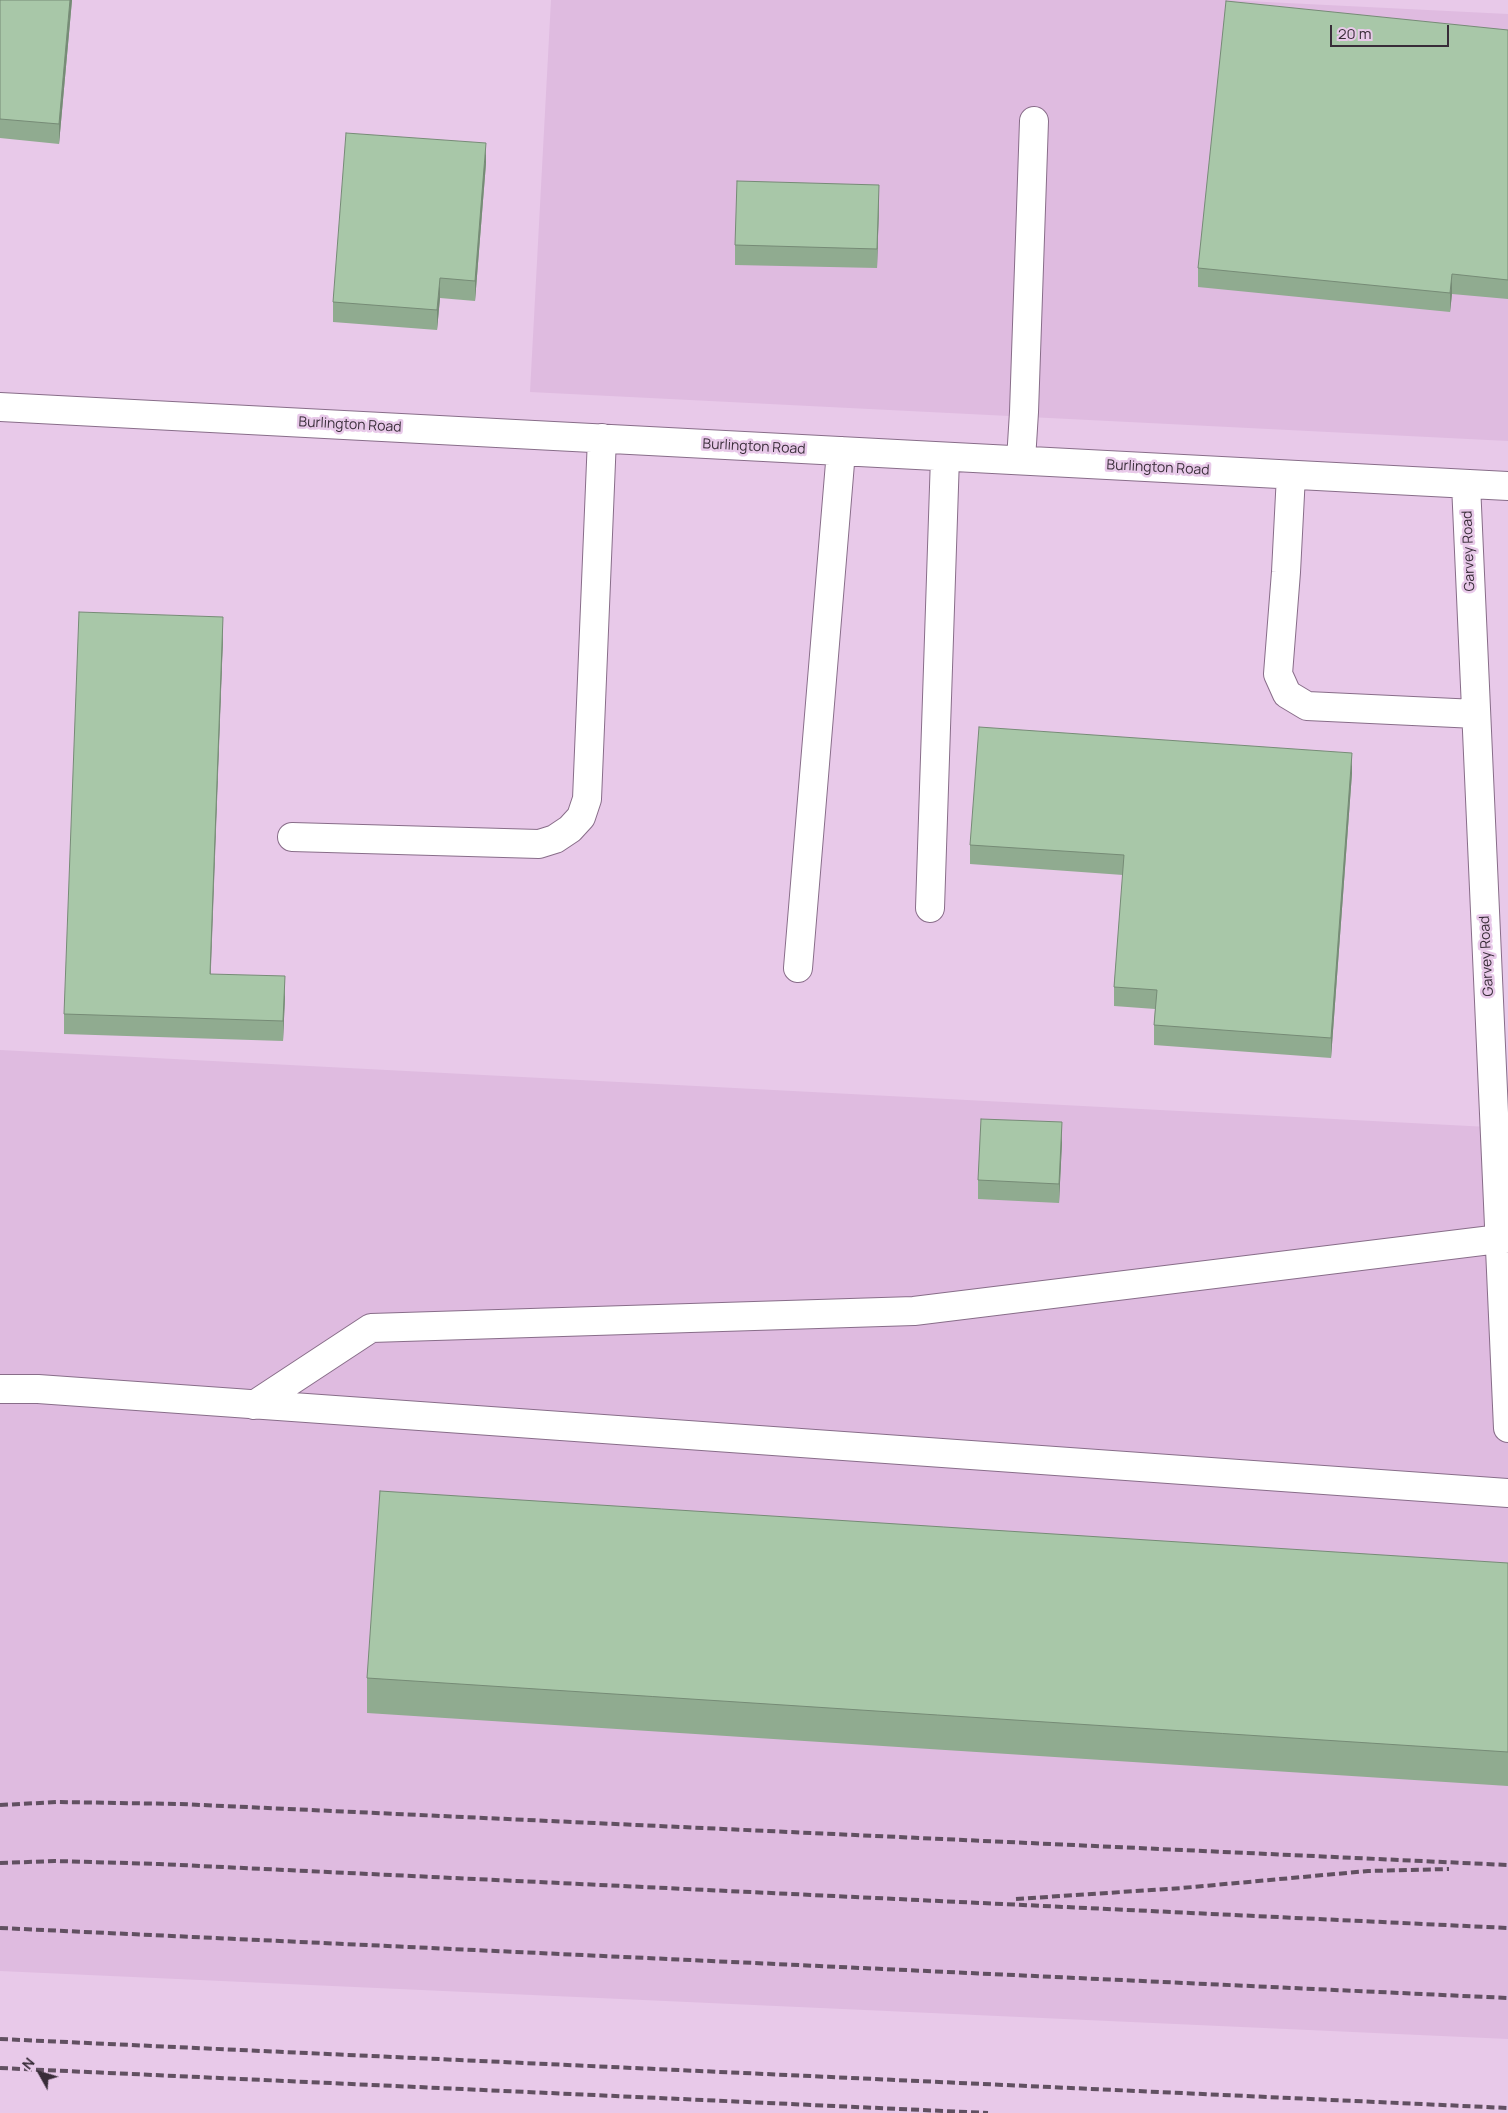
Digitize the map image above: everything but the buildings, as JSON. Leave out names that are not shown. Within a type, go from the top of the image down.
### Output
[{"type":"street","points":[[1021,460],[1025,403],[1034,120]]},
{"type":"street","name":"Burlington Road","points":[[0,407],[1508,486]]},
{"type":"street","points":[[292,837],[539,844],[570,829],[581,817],[587,799],[602,438]]},
{"type":"street","points":[[798,968],[841,451]]},
{"type":"street","points":[[930,908],[944,456]]},
{"type":"street","points":[[1291,474],[1278,674],[1286,694],[1307,706],[1476,714]]},
{"type":"street","name":"Garvey Road","points":[[1466,484],[1476,714],[1504,1238],[1508,1428]]},
{"type":"street","points":[[254,1405],[371,1328],[914,1311],[1504,1238]]},
{"type":"street","points":[[0,1389],[38,1389],[1508,1493]]},
{"type":"shaded area","points":[[551,0],[1226,0],[1508,14],[1508,441],[530,392]]},
{"type":"shaded area","points":[[0,1050],[1508,1128],[1508,2039],[0,1971]]},
{"type":"railway","points":[[0,1805],[58,1802],[180,1804],[1508,1865]]},
{"type":"railway","points":[[0,1863],[55,1861],[159,1864],[1508,1928]]},
{"type":"railway","points":[[1016,1899],[1182,1888],[1368,1871],[1449,1869]]},
{"type":"railway","points":[[0,1928],[1508,1998]]},
{"type":"railway","points":[[0,2039],[1508,2108]]},
{"type":"railway","points":[[0,2068],[988,2113]]}]
